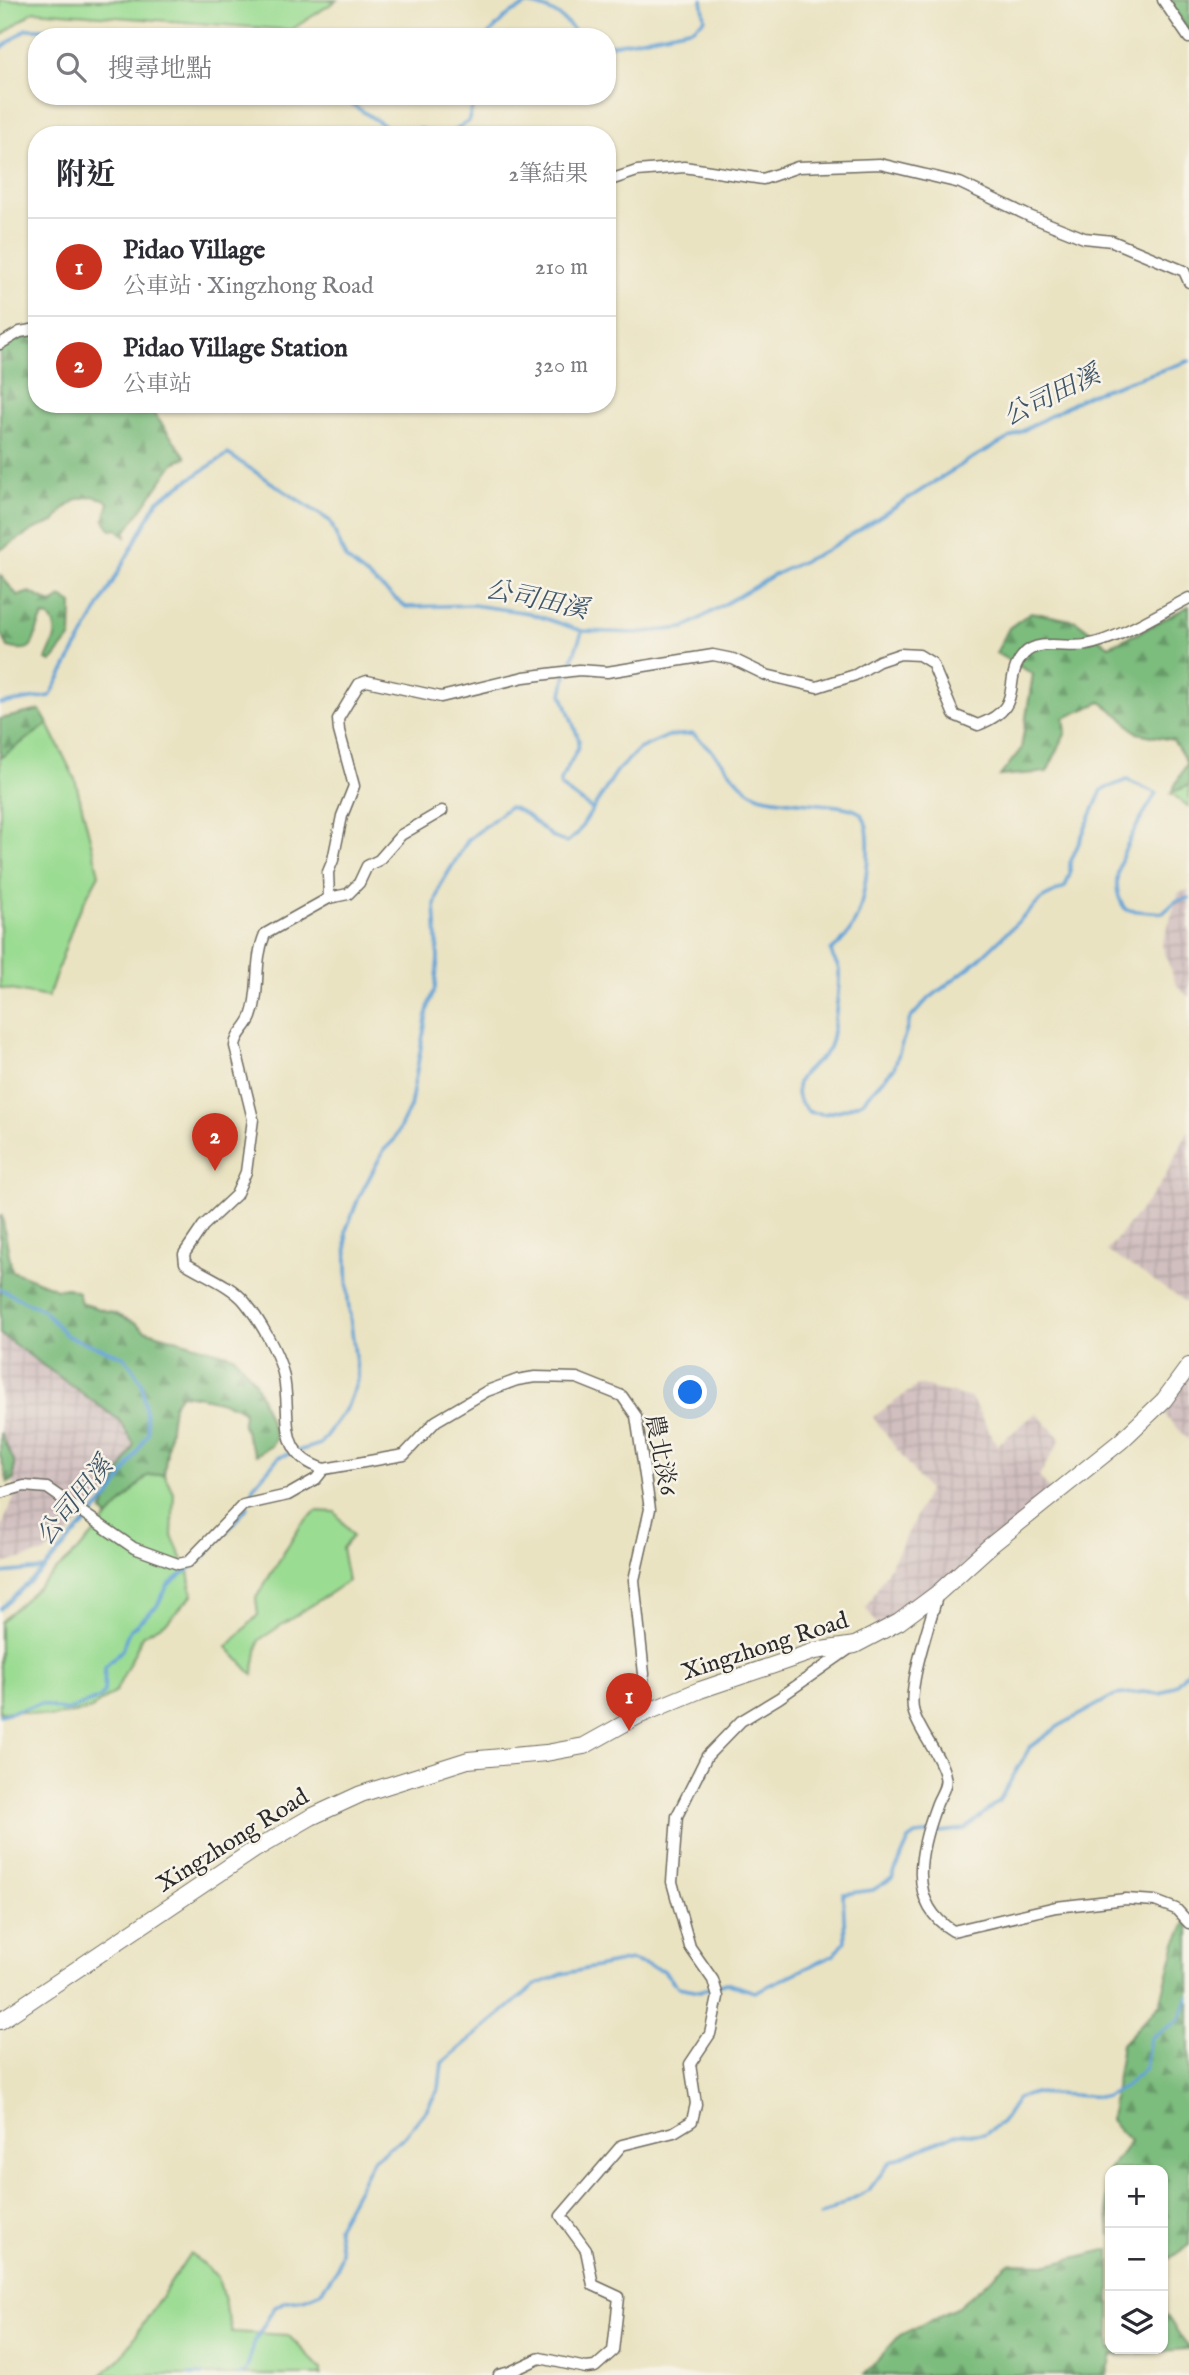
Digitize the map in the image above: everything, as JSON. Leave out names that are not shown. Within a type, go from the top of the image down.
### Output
[{"type":"street","points":[[1163,0],[1189,38]]},
{"type":"street","points":[[616,178],[637,171],[684,167],[763,179],[798,167],[880,164],[960,183],[1029,216],[1084,238],[1112,241],[1184,271],[1189,282]]},
{"type":"street","points":[[0,344],[20,332],[28,331]]},
{"type":"street","points":[[329,898],[328,872],[342,816],[354,786],[338,719],[359,684],[367,681],[441,697],[524,677],[579,670],[607,672],[713,655],[733,659],[766,675],[817,687],[855,675],[879,661],[900,654],[919,655],[932,663],[954,715],[978,724],[993,719],[1010,702],[1017,665],[1025,652],[1038,646],[1087,645],[1119,633],[1189,598]]},
{"type":"street","points":[[324,1469],[309,1465],[299,1458],[291,1445],[283,1373],[262,1327],[236,1293],[185,1264],[184,1254],[203,1226],[236,1195],[246,1172],[253,1119],[235,1046],[236,1037],[250,1018],[255,1000],[257,963],[265,934],[329,898],[348,894],[359,883],[367,866],[379,860],[401,835],[442,811]]},
{"type":"street","name":"Xingzhong Road","points":[[0,2021],[254,1850],[311,1816],[361,1794],[468,1759],[546,1753],[584,1746],[638,1717],[700,1690],[778,1662],[816,1651],[855,1645],[899,1622],[938,1593],[990,1545],[1121,1441],[1164,1399],[1189,1366]]},
{"type":"street","name":"農北淡6","points":[[0,1493],[24,1486],[47,1488],[134,1548],[178,1564],[188,1562],[243,1504],[289,1495],[316,1479],[324,1469],[404,1455],[436,1421],[487,1391],[517,1380],[535,1377],[577,1378],[622,1396],[636,1416],[650,1509],[634,1580],[644,1675],[638,1717]]},
{"type":"street","points":[[938,1593],[913,1699],[913,1712],[946,1776],[920,1859],[926,1903],[937,1921],[953,1931],[1056,1907],[1126,1899],[1155,1901],[1176,1909],[1189,1923]]},
{"type":"street","points":[[499,2375],[540,2358],[586,2368],[595,2367],[613,2351],[619,2297],[593,2285],[586,2250],[561,2216],[622,2145],[674,2132],[692,2121],[696,2104],[690,2064],[710,2034],[718,1997],[713,1980],[690,1947],[672,1882],[677,1816],[707,1756],[741,1721],[779,1699],[855,1645]]},
{"type":"shaded area","points":[[1189,890],[1189,998],[1176,984],[1162,945],[1179,892]]},
{"type":"shaded area","points":[[1189,1130],[1189,1304],[1107,1251],[1161,1184]]},
{"type":"shaded area","points":[[0,1334],[119,1420],[134,1445],[113,1485],[71,1532],[44,1553],[1,1564],[0,1530],[14,1498],[14,1461],[0,1432]]},
{"type":"shaded area","points":[[1189,1360],[1189,1441],[1157,1407]]},
{"type":"shaded area","points":[[918,1385],[971,1398],[997,1445],[1036,1413],[1061,1439],[1039,1476],[1055,1497],[880,1629],[866,1608],[901,1547],[928,1491],[873,1417]]},
{"type":"green space","points":[[0,0],[337,0],[294,28],[34,11],[0,36]]},
{"type":"green space","points":[[1170,0],[1189,0],[1189,34],[1171,2]]},
{"type":"green space","points":[[28,336],[28,413],[154,413],[186,457],[174,463],[126,531],[126,537],[117,529],[111,530],[104,520],[109,503],[92,496],[78,499],[64,509],[54,522],[35,529],[0,550],[0,346]]},
{"type":"green space","points":[[0,575],[18,596],[30,592],[53,604],[61,597],[72,604],[71,637],[51,662],[46,660],[53,643],[55,628],[49,617],[44,616],[31,646],[26,649],[8,647],[0,631]]},
{"type":"green space","points":[[1189,606],[1189,785],[1171,793],[1187,763],[1173,740],[1137,733],[1101,702],[1064,718],[1066,732],[1047,772],[1000,776],[1021,749],[1033,674],[996,653],[1009,628],[1031,612],[1076,621],[1109,646]]},
{"type":"green space","points":[[40,710],[48,724],[0,758],[0,719]]},
{"type":"green space","points":[[48,724],[75,779],[99,874],[76,917],[48,997],[0,988],[0,758]]},
{"type":"green space","points":[[1189,785],[1189,807],[1171,793]]},
{"type":"green space","points":[[0,1216],[12,1271],[57,1289],[68,1288],[78,1292],[81,1303],[116,1314],[136,1323],[144,1330],[234,1356],[255,1382],[276,1437],[271,1446],[256,1455],[243,1427],[244,1414],[235,1406],[181,1394],[173,1405],[164,1474],[147,1476],[108,1518],[102,1511],[134,1444],[119,1420],[0,1334]]},
{"type":"green space","points":[[0,1432],[14,1461],[14,1480],[8,1483],[0,1455]]},
{"type":"green space","points":[[164,1474],[174,1493],[172,1536],[188,1571],[192,1595],[167,1622],[143,1635],[116,1691],[89,1710],[51,1717],[20,1711],[0,1712],[0,1622],[84,1545],[147,1476]]},
{"type":"green space","points":[[316,1511],[335,1512],[353,1536],[342,1548],[348,1581],[259,1640],[253,1675],[227,1647],[258,1615],[256,1598],[301,1525]]},
{"type":"green space","points":[[1189,1917],[1189,2245],[1168,2260],[1168,2165],[1113,2165],[1130,2141],[1110,2120],[1122,2044],[1160,2004],[1176,1943]]},
{"type":"green space","points":[[1105,2250],[1105,2354],[1125,2354],[1112,2355],[1107,2375],[864,2375],[900,2335],[958,2307],[1009,2263],[1049,2264]]},
{"type":"green space","points":[[190,2253],[218,2277],[232,2332],[288,2335],[321,2369],[321,2375],[101,2375],[121,2358]]},
{"type":"green space","points":[[1168,2318],[1189,2349],[1168,2351]]},
{"type":"waterway","points":[[616,44],[694,28],[705,19],[702,0]]},
{"type":"waterway","points":[[495,28],[508,15],[528,4],[545,8],[572,28]]},
{"type":"waterway","points":[[0,49],[28,29]]},
{"type":"waterway","points":[[353,105],[385,126]]},
{"type":"waterway","points":[[461,126],[468,122],[473,105]]},
{"type":"waterway","name":"公司田溪","points":[[0,704],[50,696],[158,500],[228,454],[330,521],[346,559],[406,607],[473,605],[529,613],[582,631],[635,633],[684,628],[774,575],[827,550],[969,460],[1088,395],[1189,361]]},
{"type":"waterway","points":[[569,668],[582,632]]},
{"type":"waterway","points":[[566,675],[562,694],[579,740],[578,748],[560,782],[561,787],[592,809]]},
{"type":"waterway","points":[[251,1500],[253,1487],[279,1457],[320,1444],[347,1407],[358,1378],[348,1301],[346,1230],[359,1197],[384,1150],[394,1140],[410,1107],[428,1008],[435,988],[438,958],[435,905],[440,886],[468,840],[509,807],[525,814],[552,836],[567,842],[577,834],[617,771],[639,749],[668,736],[693,734],[740,783],[760,796],[842,807],[860,813],[865,821],[868,847],[863,895],[853,927],[831,951],[839,977],[835,1021],[829,1047],[798,1082],[799,1099],[809,1112],[824,1114],[862,1102],[894,1068],[910,1019],[926,1001],[976,962],[1043,898],[1065,887],[1070,874],[1070,863],[1102,790],[1127,780],[1156,793],[1132,835],[1119,867],[1119,897],[1126,910],[1163,913],[1176,901],[1189,898]]},
{"type":"waterway","name":"公司田溪","points":[[0,1289],[43,1310],[67,1336],[125,1357],[142,1383],[148,1433],[115,1490],[44,1569],[0,1573]]},
{"type":"waterway","points":[[0,1715],[41,1704],[66,1711],[100,1698],[104,1692],[105,1667],[122,1650],[129,1631],[157,1606],[168,1585],[200,1561],[248,1507]]},
{"type":"waterway","points":[[0,1609],[44,1569]]},
{"type":"waterway","points":[[239,2375],[246,2371],[255,2341],[274,2308],[285,2301],[304,2299],[321,2292],[337,2269],[341,2252],[337,2227],[374,2159],[405,2136],[426,2110],[439,2088],[442,2063],[534,1986],[562,1974],[631,1960],[663,1970],[678,1987],[700,1991],[726,1983],[755,1992],[834,1955],[845,1941],[843,1894],[873,1890],[892,1878],[909,1840],[916,1835],[965,1829],[999,1801],[1030,1747],[1059,1726],[1115,1695],[1143,1692],[1161,1694],[1176,1685],[1189,1670]]},
{"type":"waterway","points":[[820,2216],[869,2190],[890,2162],[955,2134],[984,2134],[1002,2122],[1018,2098],[1034,2093],[1106,2097],[1125,2087],[1145,2068],[1150,2038],[1179,2020],[1189,1997]]},
{"type":"waterway","points":[[189,2375],[202,2375]]},
{"type":"place","name":"Pidao Village Station","points":[[215,1171]]},
{"type":"place","name":"Pidao Village","points":[[629,1731]]}]
